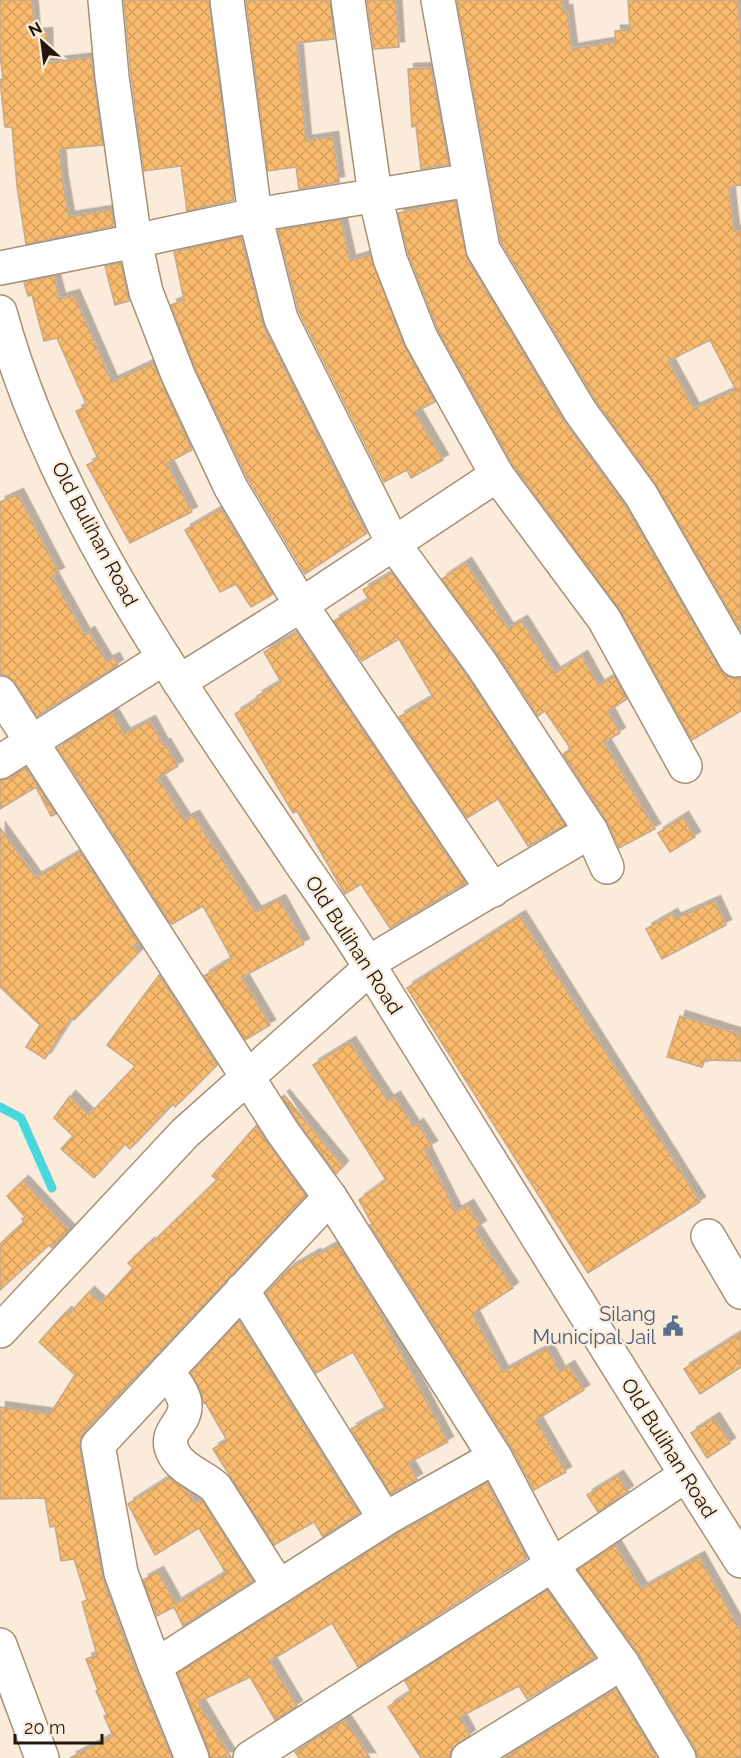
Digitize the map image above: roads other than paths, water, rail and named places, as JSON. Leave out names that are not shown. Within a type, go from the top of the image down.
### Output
[{"type":"street","points":[[105,0],[112,77],[135,242],[146,292],[178,375],[231,488],[301,605],[493,890]]},
{"type":"street","points":[[227,0],[255,215],[281,319],[393,543],[482,665],[591,831],[607,867]]},
{"type":"street","points":[[348,0],[375,195],[390,259],[421,338],[497,475],[604,619],[685,766]]},
{"type":"street","points":[[438,0],[483,249],[580,411],[641,495],[736,660]]},
{"type":"street","points":[[0,268],[135,242],[255,215],[470,180]]},
{"type":"street","name":"Old Bulihan Road","points":[[0,312],[6,358],[84,520],[171,670],[369,965],[741,1562]]},
{"type":"street","points":[[0,762],[171,670],[301,605],[497,475]]},
{"type":"street","points":[[0,693],[284,1134],[330,1197],[495,1457],[552,1565],[622,1663],[679,1758]]},
{"type":"street","points":[[0,1331],[185,1133],[369,965],[591,831]]},
{"type":"street","points":[[192,1758],[121,1573],[98,1445],[330,1197]]},
{"type":"street","points":[[708,1236],[741,1292]]},
{"type":"street","points":[[242,1290],[385,1519]]},
{"type":"street","points":[[167,1371],[185,1404],[183,1418],[173,1430],[170,1444],[175,1457],[185,1467],[209,1481],[216,1488],[279,1587]]},
{"type":"street","points":[[155,1666],[385,1519],[495,1457]]},
{"type":"street","points":[[250,1758],[552,1565],[686,1475]]},
{"type":"street","points":[[0,1645],[42,1758]]},
{"type":"street","points":[[468,1758],[622,1663]]},
{"type":"waterway","points":[[0,1107],[21,1118],[52,1188]]},
{"type":"place","name":"Silang Municipal Jail","points":[[673,1326]]}]
